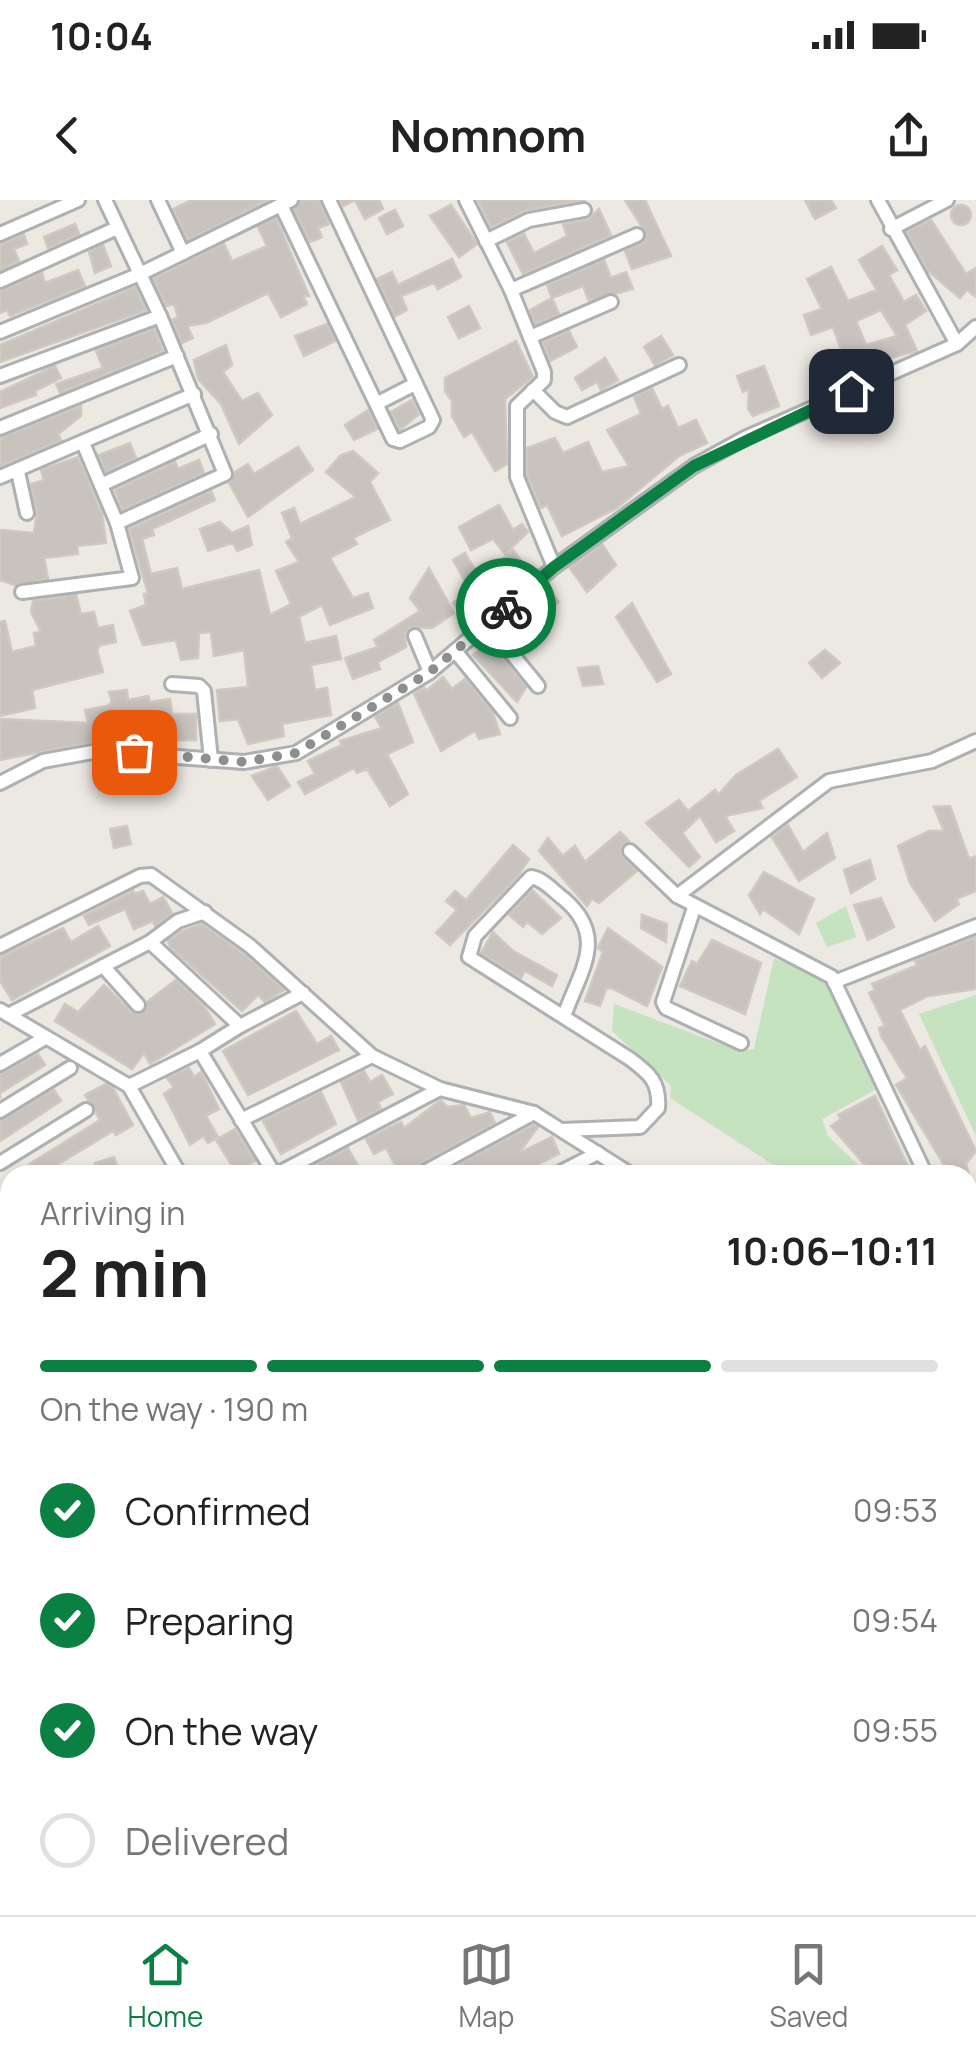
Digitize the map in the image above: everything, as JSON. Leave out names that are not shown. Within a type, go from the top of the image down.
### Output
[{"type":"street","points":[[0,234],[78,200]]},
{"type":"street","points":[[105,200],[160,316],[225,474],[116,524]]},
{"type":"street","points":[[158,200],[184,253]]},
{"type":"street","points":[[0,332],[140,274],[286,202],[395,441],[429,427],[433,420],[328,200]]},
{"type":"street","points":[[466,200],[511,290],[544,376],[517,406],[516,473],[554,567]]},
{"type":"street","points":[[878,200],[957,344]]},
{"type":"street","points":[[892,229],[948,200]]},
{"type":"street","points":[[486,241],[529,220],[584,210]]},
{"type":"street","points":[[0,281],[117,228]]},
{"type":"street","points":[[511,290],[638,235]]},
{"type":"street","points":[[530,337],[611,302]]},
{"type":"street","points":[[0,376],[160,316]]},
{"type":"street","points":[[0,784],[43,761],[98,751],[244,762],[296,753],[430,672],[554,567],[721,451],[957,344],[976,327]]},
{"type":"street","points":[[0,428],[177,356]]},
{"type":"street","points":[[533,390],[555,412],[567,417],[680,365]]},
{"type":"street","points":[[378,403],[414,384]]},
{"type":"street","points":[[0,477],[194,394]]},
{"type":"street","points":[[101,485],[211,434]]},
{"type":"street","points":[[22,592],[132,578],[116,524],[83,443]]},
{"type":"street","points":[[18,472],[27,513]]},
{"type":"street","points":[[481,575],[506,608]]},
{"type":"street","points":[[488,622],[538,686]]},
{"type":"street","points":[[415,636],[430,672]]},
{"type":"street","points":[[456,652],[510,718]]},
{"type":"street","points":[[172,684],[199,686],[204,691],[210,760]]},
{"type":"street","points":[[677,896],[828,781],[932,761],[976,740]]},
{"type":"street","points":[[630,851],[694,908],[822,970],[834,982],[921,1165]]},
{"type":"street","points":[[0,946],[142,875],[151,875],[206,912],[303,992],[372,1056],[440,1088],[534,1113],[617,1165]]},
{"type":"street","points":[[560,1130],[640,1126],[658,1108],[659,1097],[647,1071],[564,1016],[478,967],[468,952],[476,936],[531,877],[539,879],[571,906],[589,929],[590,942],[564,1016]]},
{"type":"street","points":[[694,908],[663,1002],[666,1008],[741,1044]]},
{"type":"street","points":[[4,1013],[150,942],[178,921],[206,912]]},
{"type":"street","points":[[834,982],[976,926]]},
{"type":"street","points":[[150,942],[240,1026]]},
{"type":"street","points":[[103,966],[138,1005]]},
{"type":"street","points":[[129,1086],[303,992]]},
{"type":"street","points":[[4,1013],[129,1086],[175,1165]]},
{"type":"street","points":[[0,1064],[45,1038]]},
{"type":"street","points":[[200,1051],[269,1165]]},
{"type":"street","points":[[241,1120],[372,1056]]},
{"type":"street","points":[[0,1111],[70,1068]]},
{"type":"street","points":[[294,1165],[440,1088]]},
{"type":"street","points":[[0,1163],[86,1110]]},
{"type":"street","points":[[438,1165],[534,1113]]},
{"type":"street","points":[[575,1165],[598,1153]]},
{"type":"street","points":[[454,1157],[457,1165]]},
{"type":"green space","points":[[846,906],[856,937],[827,947],[816,923]]},
{"type":"green space","points":[[774,958],[834,982],[884,1085],[822,1119],[828,1136],[858,1165],[774,1165],[670,1098],[671,1086],[612,1031],[614,1004],[739,1051],[754,1049]]},
{"type":"green space","points":[[976,995],[976,1136],[919,1014]]},
{"type":"building","points":[[192,200],[268,200],[188,240],[173,209]]},
{"type":"building","points":[[301,200],[319,200],[329,224],[318,228],[322,237],[310,242],[294,210]]},
{"type":"building","points":[[355,200],[379,200],[383,209],[365,219]]},
{"type":"building","points":[[478,200],[586,200],[527,210],[491,227]]},
{"type":"building","points":[[625,200],[645,200],[671,256],[632,269],[625,251],[642,244],[647,235]]},
{"type":"building","points":[[805,200],[831,200],[836,208],[815,219]]},
{"type":"building","points":[[451,205],[477,244],[459,257],[430,216]]},
{"type":"building","points":[[957,205],[965,205],[971,215],[965,225],[957,225],[951,219],[951,211]]},
{"type":"building","points":[[599,209],[611,235],[523,274],[507,242],[524,234],[534,253],[567,236],[563,224],[587,220]]},
{"type":"building","points":[[395,210],[403,226],[387,234],[379,218]]},
{"type":"building","points":[[276,218],[309,296],[303,296],[307,304],[281,317],[268,293],[206,323],[187,326],[193,338],[182,343],[172,320],[178,317],[174,304],[166,306],[153,279],[224,244],[232,261],[267,246],[258,227]]},
{"type":"building","points":[[931,220],[966,274],[976,268],[976,297],[967,290],[960,298],[928,271],[907,232]]},
{"type":"building","points":[[75,224],[79,234],[48,248],[44,237]]},
{"type":"building","points":[[24,235],[27,244],[14,249],[19,261],[0,270],[0,244]]},
{"type":"building","points":[[103,245],[111,266],[95,273],[89,252]]},
{"type":"building","points":[[882,246],[897,270],[889,275],[904,302],[916,295],[926,311],[905,325],[917,351],[840,371],[834,355],[842,352],[833,327],[811,335],[804,315],[822,309],[807,279],[831,267],[848,301],[877,290],[859,260]],"holes":[[[881,310],[897,336],[866,345],[856,321]]]},
{"type":"building","points":[[452,259],[461,277],[438,289],[434,283],[401,296],[407,310],[395,316],[377,279],[392,272],[398,285]]},
{"type":"building","points":[[604,260],[611,278],[626,272],[633,289],[589,301],[583,286],[552,298],[547,285]]},
{"type":"building","points":[[78,270],[85,286],[10,316],[7,310],[0,313],[0,291],[42,273],[45,283]]},
{"type":"building","points":[[135,287],[146,310],[0,362],[0,345]]},
{"type":"building","points":[[552,298],[559,314],[535,324],[530,310]]},
{"type":"building","points":[[469,306],[480,328],[459,338],[448,317]]},
{"type":"building","points":[[327,324],[335,341],[304,356],[295,336]]},
{"type":"building","points":[[154,329],[163,351],[60,393],[56,384],[103,368],[96,351]]},
{"type":"building","points":[[569,331],[577,347],[550,361],[543,342]]},
{"type":"building","points":[[661,336],[673,355],[655,365],[644,347]]},
{"type":"building","points":[[516,341],[533,377],[505,399],[507,464],[495,471],[472,432],[464,437],[452,416],[445,378]]},
{"type":"building","points":[[226,345],[232,365],[223,372],[242,401],[258,393],[272,415],[239,444],[221,404],[198,379],[194,360]]},
{"type":"building","points":[[605,358],[618,380],[601,390],[597,382],[582,390],[575,378]]},
{"type":"building","points":[[55,366],[61,378],[35,391],[36,395],[0,408],[0,392]]},
{"type":"building","points":[[764,366],[779,406],[753,416],[748,409],[749,389],[743,392],[737,376]]},
{"type":"building","points":[[652,388],[662,409],[668,406],[678,428],[696,420],[707,443],[679,456],[617,508],[562,536],[547,505],[541,508],[527,475],[527,448],[555,438],[563,453],[588,442],[602,472],[629,466],[607,430],[641,414],[634,397]]},
{"type":"building","points":[[412,400],[419,414],[400,430],[391,412]]},
{"type":"building","points":[[81,406],[81,416],[58,434],[61,440],[0,466],[0,438]]},
{"type":"building","points":[[368,410],[377,429],[354,440],[345,425]]},
{"type":"building","points":[[130,443],[136,458],[106,472],[99,455]]},
{"type":"building","points":[[298,447],[313,470],[248,517],[229,483],[235,472],[248,464],[254,474]]},
{"type":"building","points":[[353,451],[378,473],[370,482],[390,520],[353,538],[357,544],[330,558],[353,598],[368,593],[373,608],[330,625],[322,605],[299,617],[305,643],[336,636],[341,659],[311,665],[315,690],[327,688],[331,715],[282,724],[284,736],[248,744],[238,719],[220,721],[217,690],[248,687],[244,650],[214,656],[211,632],[199,633],[198,658],[181,660],[176,640],[143,645],[130,611],[146,605],[144,594],[148,594],[129,529],[211,491],[215,500],[152,529],[154,535],[142,539],[151,574],[177,568],[182,589],[259,570],[270,615],[291,604],[276,571],[299,562],[286,542],[292,538],[282,513],[294,508],[300,524],[356,497],[326,472],[341,455]]},
{"type":"building","points":[[78,457],[102,514],[106,543],[77,546],[78,554],[44,558],[48,579],[15,585],[0,580],[0,530],[34,533],[37,512],[31,484],[44,480],[41,470]]},
{"type":"building","points":[[199,460],[204,473],[122,510],[115,490],[175,462],[178,469]]},
{"type":"building","points":[[499,505],[513,530],[522,524],[528,532],[505,554],[493,539],[471,550],[459,527]]},
{"type":"building","points":[[220,522],[232,533],[248,526],[252,545],[237,551],[234,544],[229,544],[208,551],[200,529]]},
{"type":"building","points":[[602,544],[616,565],[587,592],[570,568]]},
{"type":"building","points":[[513,550],[526,567],[500,584],[490,570]]},
{"type":"building","points":[[465,553],[474,568],[473,580],[488,601],[465,620],[453,603],[470,590],[453,560]]},
{"type":"building","points":[[429,568],[454,613],[432,628],[410,627],[405,634],[406,647],[378,662],[380,669],[353,679],[345,658],[378,647],[374,640],[420,611],[410,598]]},
{"type":"building","points":[[546,587],[559,602],[541,616],[525,604]]},
{"type":"building","points":[[76,595],[81,614],[94,612],[98,628],[113,625],[116,642],[100,645],[97,650],[103,672],[32,690],[35,708],[0,716],[0,622],[5,621],[12,652],[36,646],[34,633],[41,632],[31,612],[33,601]]},
{"type":"building","points":[[632,603],[671,674],[657,682],[616,617]]},
{"type":"building","points":[[534,611],[545,628],[530,646],[524,642],[518,646],[509,635]]},
{"type":"building","points":[[490,642],[526,687],[517,702],[473,655]]},
{"type":"building","points":[[825,650],[840,663],[822,678],[809,663]]},
{"type":"building","points":[[598,666],[603,684],[583,686],[578,668]]},
{"type":"building","points":[[443,677],[452,689],[465,679],[493,713],[500,734],[479,739],[475,731],[441,751],[414,694],[424,687],[426,691]]},
{"type":"building","points":[[127,690],[128,700],[148,696],[150,702],[170,699],[172,714],[196,714],[196,740],[176,740],[176,728],[160,731],[157,718],[134,725],[136,743],[96,741],[0,760],[0,719],[88,723],[85,710],[108,706],[112,702],[109,692]]},
{"type":"building","points":[[398,703],[413,742],[387,754],[408,794],[390,806],[367,769],[357,773],[354,768],[305,794],[298,782],[315,774],[308,761],[342,745],[340,741],[382,728],[375,717]]},
{"type":"building","points":[[778,749],[797,777],[759,801],[763,808],[725,816],[734,831],[716,842],[700,816],[682,833],[700,857],[689,867],[646,823],[679,800],[688,811],[715,790],[719,794],[736,775]]},
{"type":"building","points":[[277,766],[290,786],[268,800],[252,776]]},
{"type":"building","points":[[950,806],[969,859],[976,856],[976,891],[956,899],[959,904],[935,921],[910,883],[898,846],[929,831],[944,831],[934,807]]},
{"type":"building","points":[[788,825],[803,852],[827,833],[835,858],[799,881],[772,837]]},
{"type":"building","points":[[127,826],[131,844],[114,848],[110,829]]},
{"type":"building","points":[[620,832],[629,841],[622,845],[621,855],[637,871],[599,903],[592,899],[587,906],[539,851],[548,838],[563,856],[575,846],[585,862]]},
{"type":"building","points":[[513,845],[529,859],[518,876],[450,945],[436,933],[457,910],[446,901],[455,891],[466,900]]},
{"type":"building","points":[[870,860],[875,879],[851,893],[844,870]]},
{"type":"building","points":[[764,872],[814,899],[799,934],[763,909],[760,914],[749,895]]},
{"type":"building","points":[[532,890],[561,918],[542,934],[527,922],[523,927],[509,915]]},
{"type":"building","points":[[133,891],[143,891],[150,904],[163,897],[172,913],[155,926],[153,921],[134,929],[125,909],[89,925],[84,916]]},
{"type":"building","points":[[881,898],[894,927],[868,940],[854,905]]},
{"type":"building","points":[[642,915],[667,924],[666,942],[641,928]]},
{"type":"building","points":[[202,924],[284,990],[265,1002],[258,995],[242,1011],[170,947],[168,941]]},
{"type":"building","points":[[98,926],[110,946],[12,1000],[0,981],[0,957],[63,928],[71,942]]},
{"type":"building","points":[[608,928],[662,967],[647,1006],[611,988],[606,989],[600,1006],[585,1001],[603,952],[598,948]]},
{"type":"building","points":[[493,932],[513,951],[557,975],[552,986],[525,971],[521,978],[481,953]]},
{"type":"building","points":[[976,937],[976,989],[928,996],[900,1010],[920,1050],[925,1046],[976,1151],[966,1165],[944,1165],[896,1085],[907,1078],[881,1036],[879,1028],[885,1026],[869,993],[875,990],[872,984],[918,965],[915,961]]},
{"type":"building","points":[[712,940],[761,963],[745,1014],[680,986],[692,961],[697,964]]},
{"type":"building","points":[[176,980],[204,1006],[215,1024],[150,1064],[144,1053],[132,1069],[55,1021],[65,1004],[78,1012],[104,985],[131,1012],[141,1014],[147,1002]]},
{"type":"building","points":[[296,1011],[317,1044],[331,1036],[339,1050],[248,1095],[223,1051]]},
{"type":"building","points":[[38,1054],[45,1065],[0,1093],[0,1074]]},
{"type":"building","points":[[189,1068],[194,1077],[201,1072],[219,1109],[206,1116],[218,1137],[208,1143],[203,1136],[190,1145],[164,1094],[174,1087],[167,1078]]},
{"type":"building","points":[[364,1071],[370,1082],[382,1075],[393,1094],[378,1102],[381,1109],[358,1120],[341,1082]]},
{"type":"building","points":[[106,1084],[113,1088],[133,1125],[116,1135],[113,1131],[57,1165],[28,1165],[100,1120],[85,1095]]},
{"type":"building","points":[[54,1090],[61,1101],[0,1141],[0,1121]]},
{"type":"building","points":[[321,1092],[336,1124],[281,1154],[263,1121]]},
{"type":"building","points":[[875,1096],[907,1165],[864,1164],[831,1126],[841,1119],[838,1115]]},
{"type":"building","points":[[441,1100],[447,1107],[464,1105],[471,1118],[490,1112],[495,1123],[417,1165],[395,1165],[386,1148],[374,1154],[366,1139],[401,1122],[404,1128]]},
{"type":"building","points":[[534,1125],[538,1127],[519,1153],[552,1137],[559,1154],[536,1165],[460,1164]]},
{"type":"building","points":[[235,1129],[255,1161],[232,1165],[216,1140]]},
{"type":"building","points":[[348,1148],[357,1165],[316,1165]]},
{"type":"building","points":[[114,1157],[117,1165],[96,1165]]},
{"type":"way so far","points":[[134,752],[244,762],[296,753],[430,672],[506,608]]},
{"type":"route","points":[[506,608],[554,567],[694,466],[745,438],[851,391]]}]
